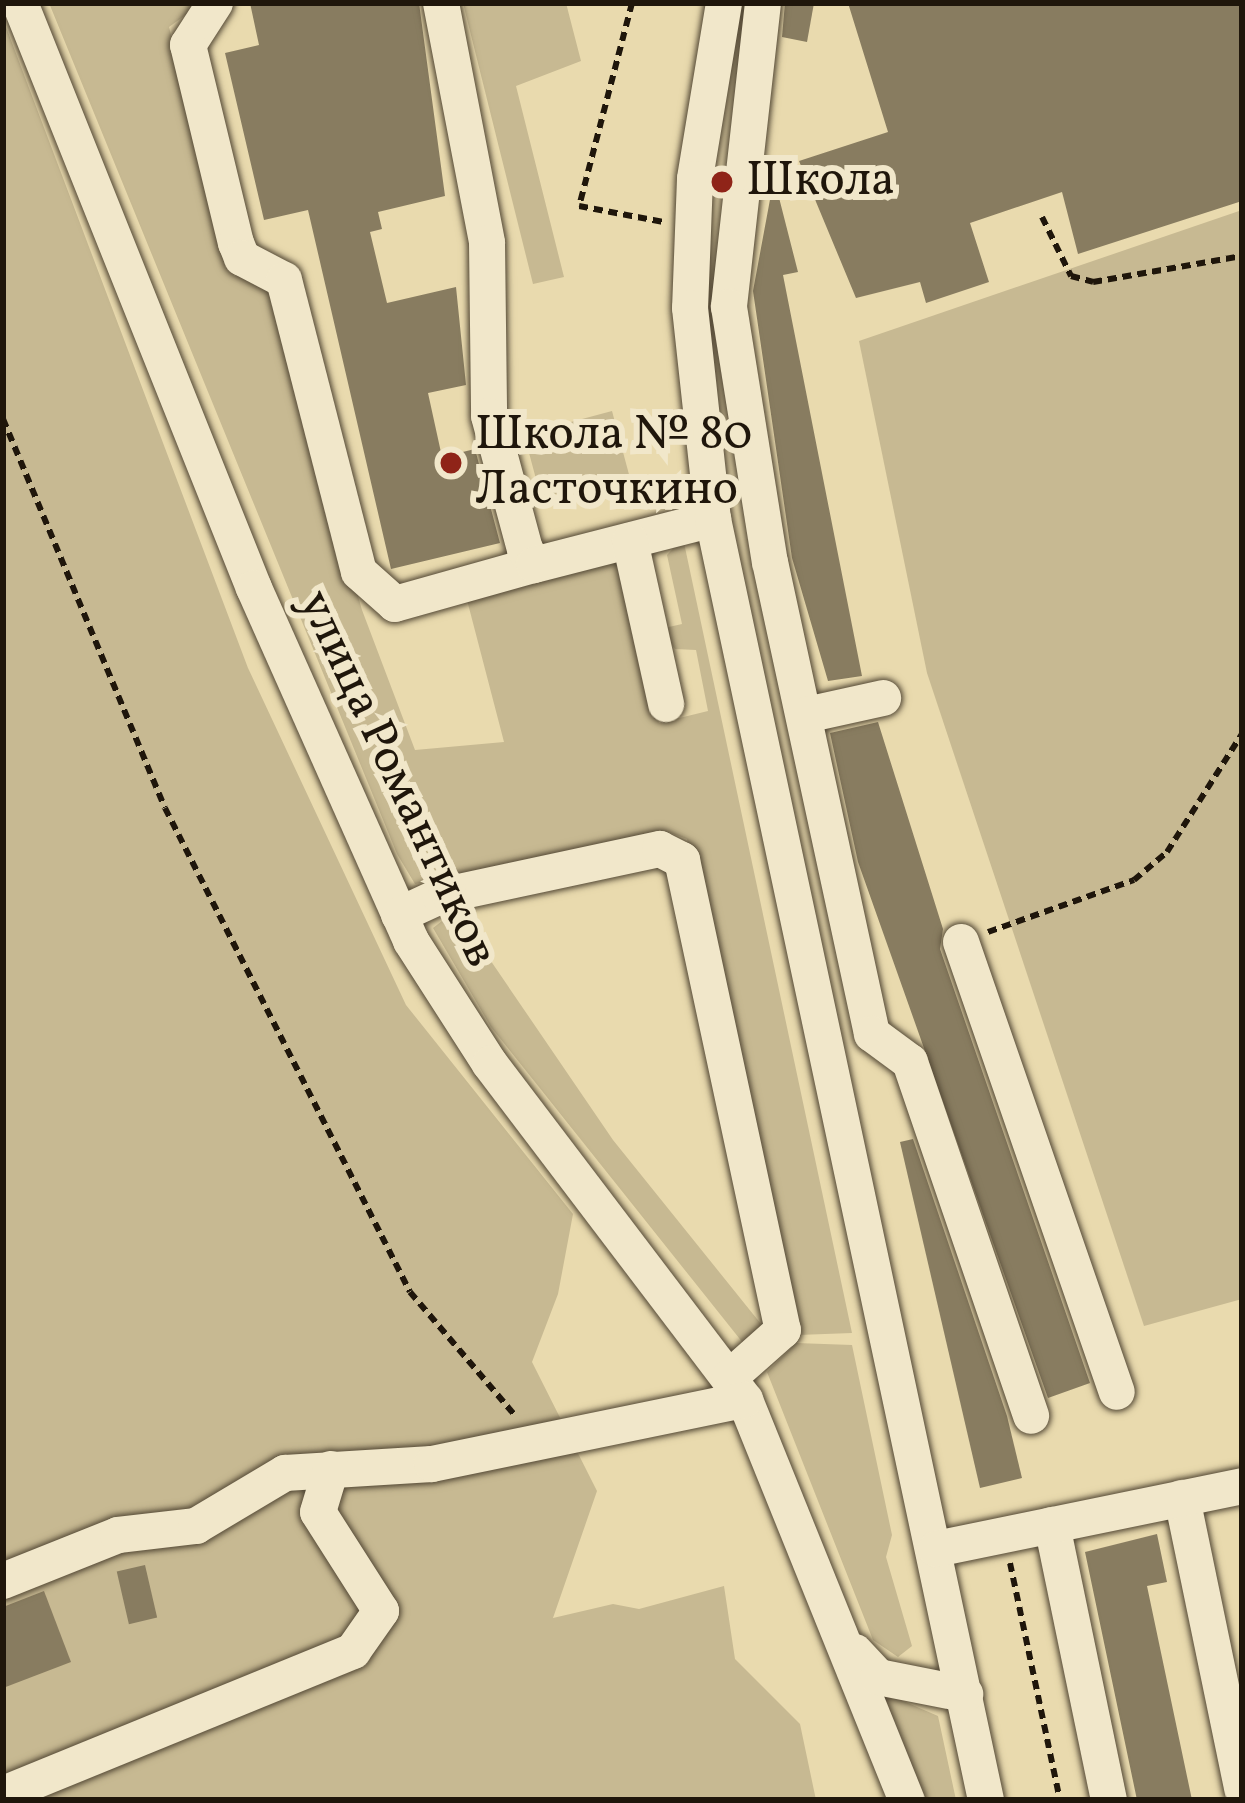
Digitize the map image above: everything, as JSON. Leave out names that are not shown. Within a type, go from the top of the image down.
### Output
[{"type":"street","name":"улица Романтиков","points":[[20,3],[84,181],[399,915],[490,1064],[738,1389],[849,1644],[907,1800]]},
{"type":"street","points":[[215,3],[188,44],[236,243],[242,258],[284,280],[359,572],[395,604],[713,520]]},
{"type":"street","points":[[441,3],[487,243],[489,416],[534,565]]},
{"type":"street","points":[[724,3],[694,227],[690,308],[713,520],[898,1370],[986,1800]]},
{"type":"street","points":[[763,3],[729,307],[806,715],[872,1034],[910,1062],[1031,1416]]},
{"type":"street","points":[[630,541],[666,704]]},
{"type":"street","points":[[806,715],[883,698]]},
{"type":"street","points":[[3,1581],[118,1535],[196,1526],[286,1473],[539,1444],[738,1389],[783,1330],[682,860],[660,849],[440,896],[399,915]]},
{"type":"street","points":[[961,942],[1117,1392]]},
{"type":"street","points":[[3,1794],[353,1651],[381,1610],[318,1512],[332,1469]]},
{"type":"street","points":[[936,1550],[1242,1486]]},
{"type":"street","points":[[1182,1498],[1226,1629],[1242,1789]]},
{"type":"street","points":[[1052,1525],[1109,1800]]},
{"type":"street","points":[[849,1644],[878,1677],[965,1694]]},
{"type":"path","points":[[632,3],[579,206],[694,227]]},
{"type":"path","points":[[1042,217],[1071,276],[1093,282],[1242,256]]},
{"type":"path","points":[[3,419],[165,808],[410,1292],[539,1444]]},
{"type":"path","points":[[961,942],[1134,880],[1167,852],[1242,734]]},
{"type":"path","points":[[1005,1535],[1060,1800]]},
{"type":"shaded area","points":[[49,3],[202,3],[169,27],[234,276],[265,276],[362,610],[415,750],[504,742],[467,600],[612,556],[628,577],[659,723],[708,711],[696,650],[675,649],[660,629],[682,624],[667,555],[683,538],[852,1333],[798,1335],[687,839],[668,832],[415,884],[397,854]]},
{"type":"shaded area","points":[[463,3],[566,3],[581,61],[516,86],[564,277],[533,284]]},
{"type":"shaded area","points":[[3,19],[248,668],[406,1005],[573,1214],[558,1294],[532,1362],[597,1491],[553,1618],[613,1604],[639,1609],[724,1586],[735,1659],[800,1724],[816,1800],[3,1800]]},
{"type":"shaded area","points":[[1242,210],[1242,1299],[1144,1326],[927,673],[859,341]]},
{"type":"shaded area","points":[[612,411],[629,475],[541,498],[524,435]]},
{"type":"shaded area","points":[[456,910],[613,1140],[761,1324],[756,1335],[743,1343],[491,1027],[433,928]]},
{"type":"shaded area","points":[[796,1343],[852,1345],[892,1535],[886,1557],[912,1646],[898,1657],[873,1640],[767,1372]]},
{"type":"shaded area","points":[[887,1694],[938,1716],[956,1800],[917,1800],[879,1712]]},
{"type":"building","points":[[250,3],[419,3],[445,196],[378,212],[382,229],[370,232],[387,303],[456,287],[466,385],[428,393],[442,457],[475,449],[500,543],[391,569],[308,210],[264,220],[225,53],[259,45]]},
{"type":"building","points":[[785,3],[814,3],[807,42],[782,37]]},
{"type":"building","points":[[848,3],[1242,3],[1242,201],[1078,254],[1062,192],[970,223],[989,282],[926,303],[920,282],[856,298],[799,161],[888,132]]},
{"type":"building","points":[[774,178],[798,272],[783,275],[862,676],[828,681],[792,558],[753,291]]},
{"type":"building","points":[[878,722],[943,929],[940,949],[1090,1383],[1048,1398],[858,862],[830,733]]},
{"type":"building","points":[[913,1139],[1007,1416],[1022,1478],[980,1488],[900,1142]]},
{"type":"building","points":[[1157,1534],[1167,1582],[1147,1586],[1192,1800],[1137,1800],[1085,1552]]},
{"type":"building","points":[[145,1565],[157,1618],[129,1624],[117,1572]]},
{"type":"building","points":[[44,1591],[71,1662],[3,1688],[3,1607]]},
{"type":"place","name":"Школа","points":[[722,182]]},
{"type":"place","name":"Школа № 80 Ласточкино","points":[[451,463]]}]
